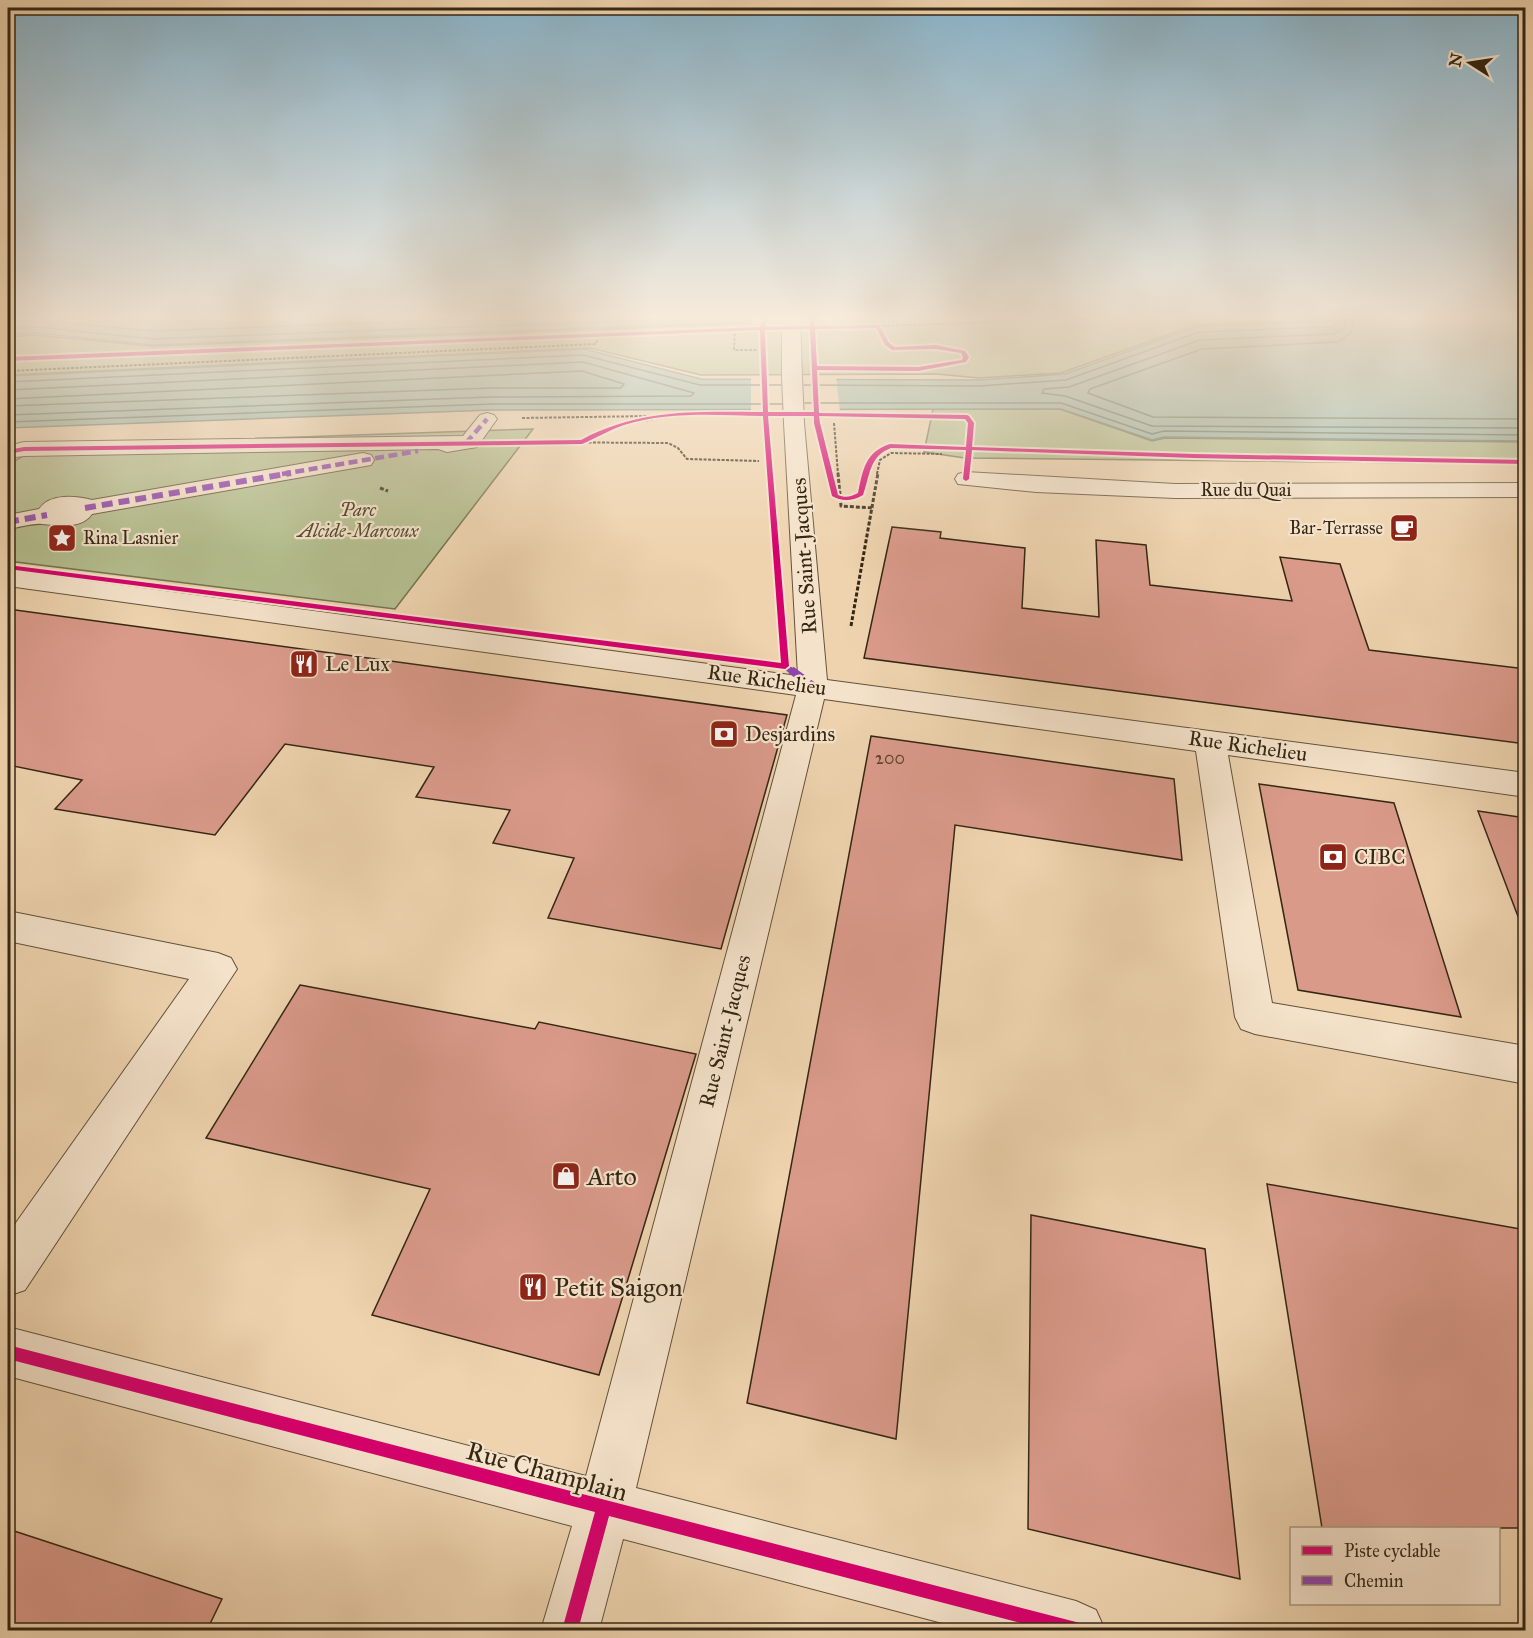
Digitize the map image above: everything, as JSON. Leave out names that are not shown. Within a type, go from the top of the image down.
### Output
[{"type":"street","name":"Rue Saint-Jacques","points":[[570,1630],[604,1508],[813,686],[793,394]]},
{"type":"street","points":[[8,522],[47,515],[51,520],[62,520],[80,514],[85,508],[469,442],[487,419]]},
{"type":"street","points":[[8,452],[24,449],[469,442]]},
{"type":"street","name":"Rue du Quai","points":[[966,479],[1050,487],[1185,490],[1526,490]]},
{"type":"street","name":"Rue Richelieu","points":[[8,578],[1526,785]]},
{"type":"street","points":[[1210,741],[1255,1017],[1526,1065]]},
{"type":"street","points":[[8,926],[218,969],[8,1273]]},
{"type":"street","name":"Rue Champlain","points":[[8,1353],[1076,1630]]},
{"type":"path","points":[[582,442],[620,424],[660,416]]},
{"type":"path","points":[[834,423],[841,506],[874,508]]},
{"type":"path","points":[[469,442],[668,444],[678,448],[687,459],[699,462],[769,460]]},
{"type":"path","points":[[866,476],[870,458],[882,448],[956,450]]},
{"type":"path","points":[[813,686],[843,662],[874,508],[880,460],[884,456],[902,453],[956,450]]},
{"type":"path","points":[[827,465],[835,496],[856,497]]},
{"type":"green space","points":[[933,409],[1060,409],[1152,441],[1165,438],[1525,442],[1525,464],[965,458],[924,452]]},
{"type":"green space","name":"Parc Alcide-Marcoux","points":[[533,429],[395,609],[8,561],[8,465],[28,453],[64,445]]},
{"type":"water","points":[[8,394],[1525,394],[1525,441],[1164,437],[1152,440],[1061,409],[492,410],[8,428]]},
{"type":"pier","points":[[751,394],[838,394],[840,412],[751,413]]},
{"type":"building","points":[[892,527],[941,532],[940,538],[1025,548],[1022,608],[1099,617],[1096,540],[1146,545],[1150,585],[1292,601],[1280,557],[1340,564],[1369,650],[1526,669],[1526,744],[864,658]]},
{"type":"building","points":[[8,609],[787,715],[721,949],[548,918],[574,858],[493,843],[510,810],[416,797],[434,767],[285,744],[215,835],[55,809],[82,780],[8,765]]},
{"type":"building","points":[[871,736],[1174,779],[1182,860],[955,825],[896,1439],[747,1403]]},
{"type":"building","points":[[1259,784],[1394,803],[1461,1017],[1298,990]]},
{"type":"building","points":[[1478,811],[1526,818],[1526,927],[1522,927]]},
{"type":"building","points":[[300,985],[535,1029],[539,1022],[696,1054],[599,1375],[372,1315],[430,1189],[206,1138]]},
{"type":"building","points":[[1267,1184],[1526,1230],[1526,1528],[1322,1527]]},
{"type":"building","points":[[1031,1215],[1205,1249],[1240,1579],[1028,1529]]},
{"type":"building","points":[[8,1529],[222,1599],[207,1630],[8,1630]]},
{"type":"marked path","points":[[466,443],[487,419]]},
{"type":"marked path","points":[[85,508],[418,451]]},
{"type":"marked path","points":[[8,522],[47,515]]},
{"type":"marked path","points":[[785,666],[813,686]]},
{"type":"cycle path","points":[[8,567],[785,666],[765,394]]},
{"type":"cycle path","points":[[816,394],[817,423],[835,496],[848,499],[861,494],[866,471],[872,458],[876,453],[890,446],[1194,456],[1526,462]]},
{"type":"cycle path","points":[[8,452],[24,449],[582,442],[625,423],[671,415],[695,414],[967,417],[971,423],[966,479]]},
{"type":"cycle path","points":[[8,1352],[1076,1630]]},
{"type":"cycle path","points":[[570,1630],[604,1508]]},
{"type":"place","name":"Bar-Terrasse","points":[[1404,528]]},
{"type":"place","name":"Rina Lasnier","points":[[62,538]]},
{"type":"place","name":"Le Lux","points":[[304,664]]},
{"type":"place","name":"Desjardins","points":[[724,734]]},
{"type":"place","name":"CIBC","points":[[1333,857]]},
{"type":"place","name":"Arto","points":[[566,1176]]},
{"type":"place","name":"Petit Saigon","points":[[533,1287]]}]
